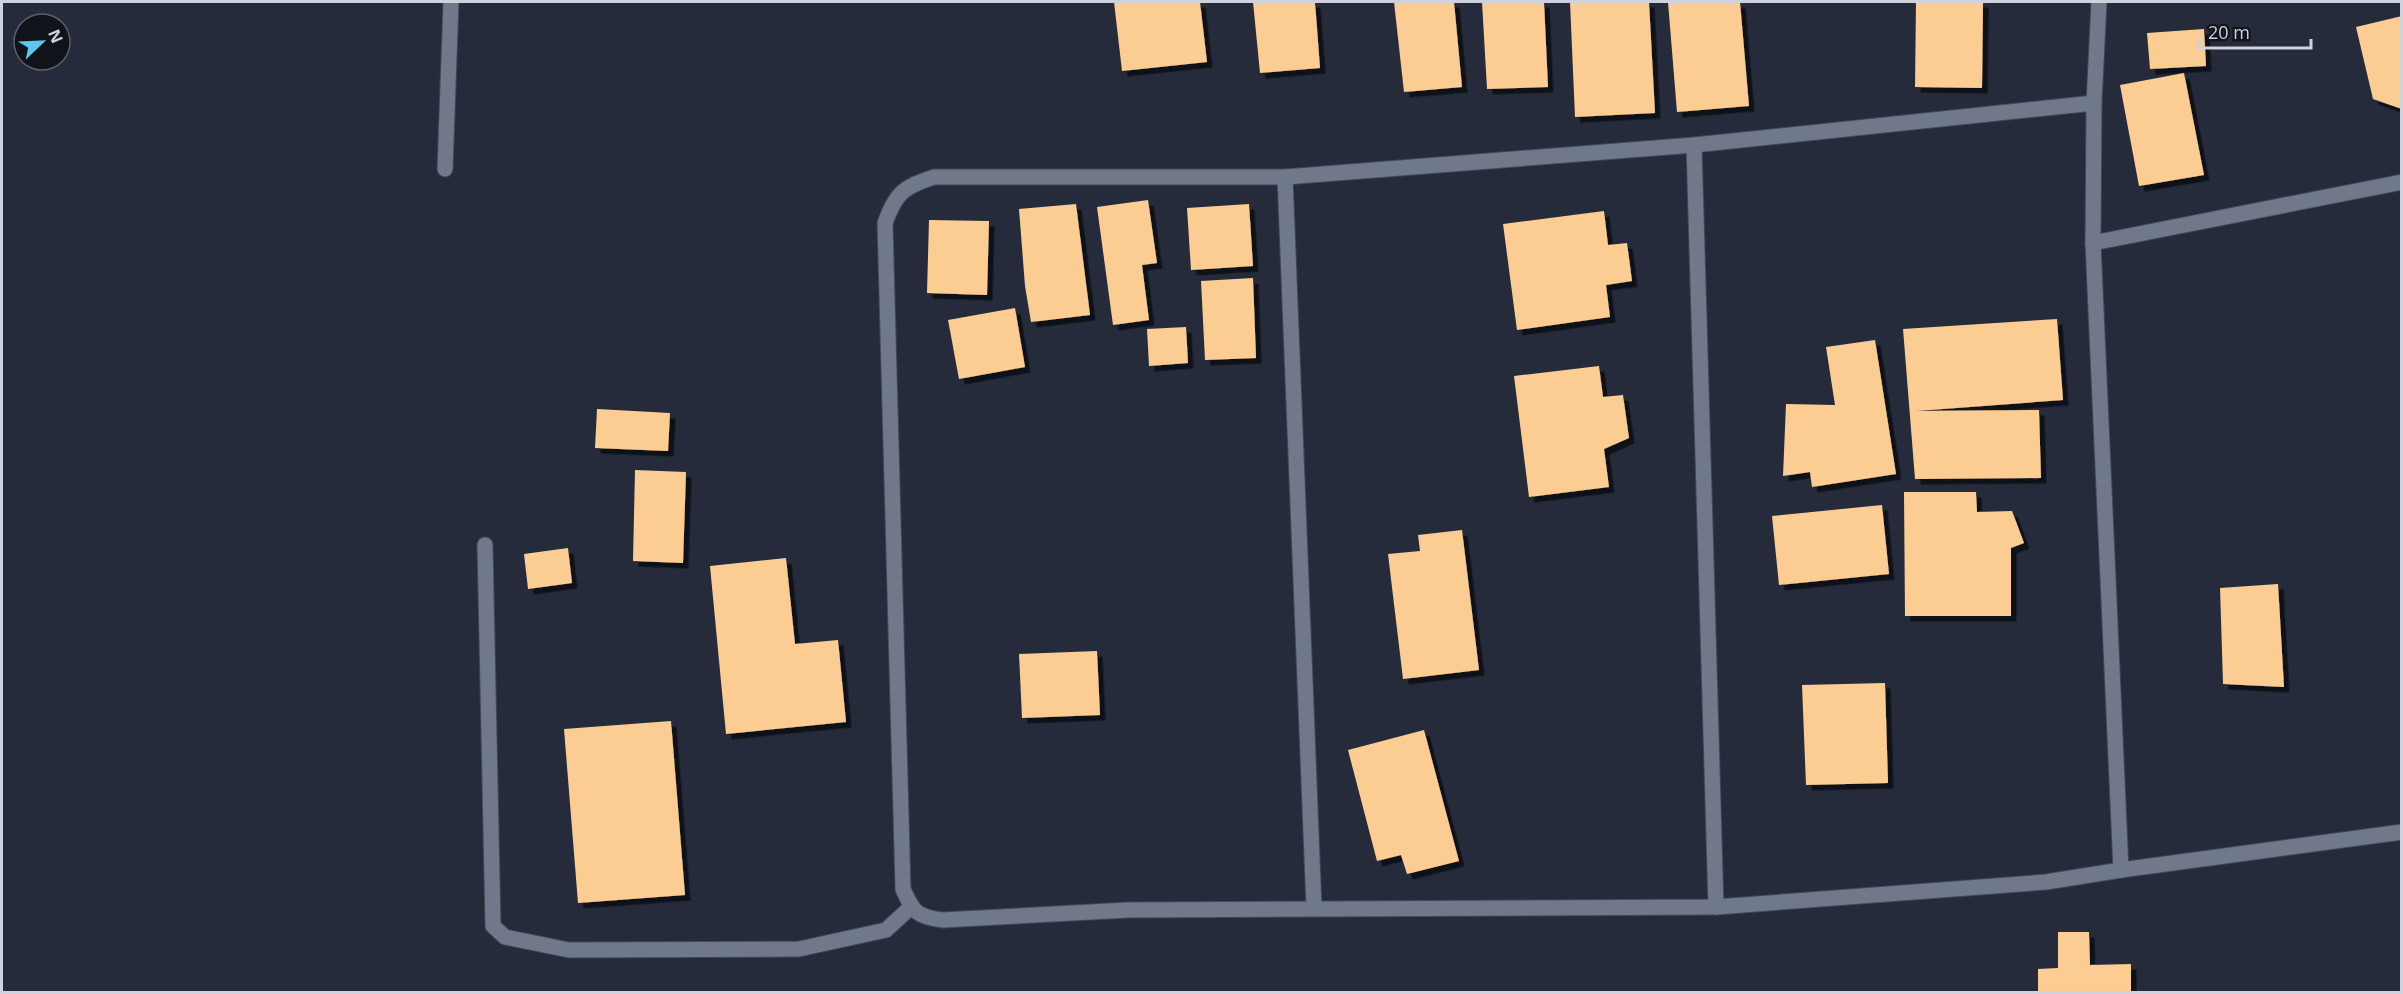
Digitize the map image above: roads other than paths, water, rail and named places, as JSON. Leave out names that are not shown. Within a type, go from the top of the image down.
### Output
[{"type":"street","points":[[445,169],[451,2]]},
{"type":"street","points":[[2099,2],[2094,103],[2093,243],[2121,870]]},
{"type":"street","points":[[2094,103],[1694,145],[1285,177],[934,177],[909,185],[892,203],[885,223],[903,889],[911,907],[923,918],[943,920],[1128,910],[1716,908],[2046,882],[2402,832]]},
{"type":"street","points":[[1694,145],[1716,908]]},
{"type":"street","points":[[1285,177],[1314,909]]},
{"type":"street","points":[[2093,243],[2402,182]]},
{"type":"street","points":[[485,545],[493,926],[505,937],[569,950],[799,949],[886,930],[911,907]]}]
